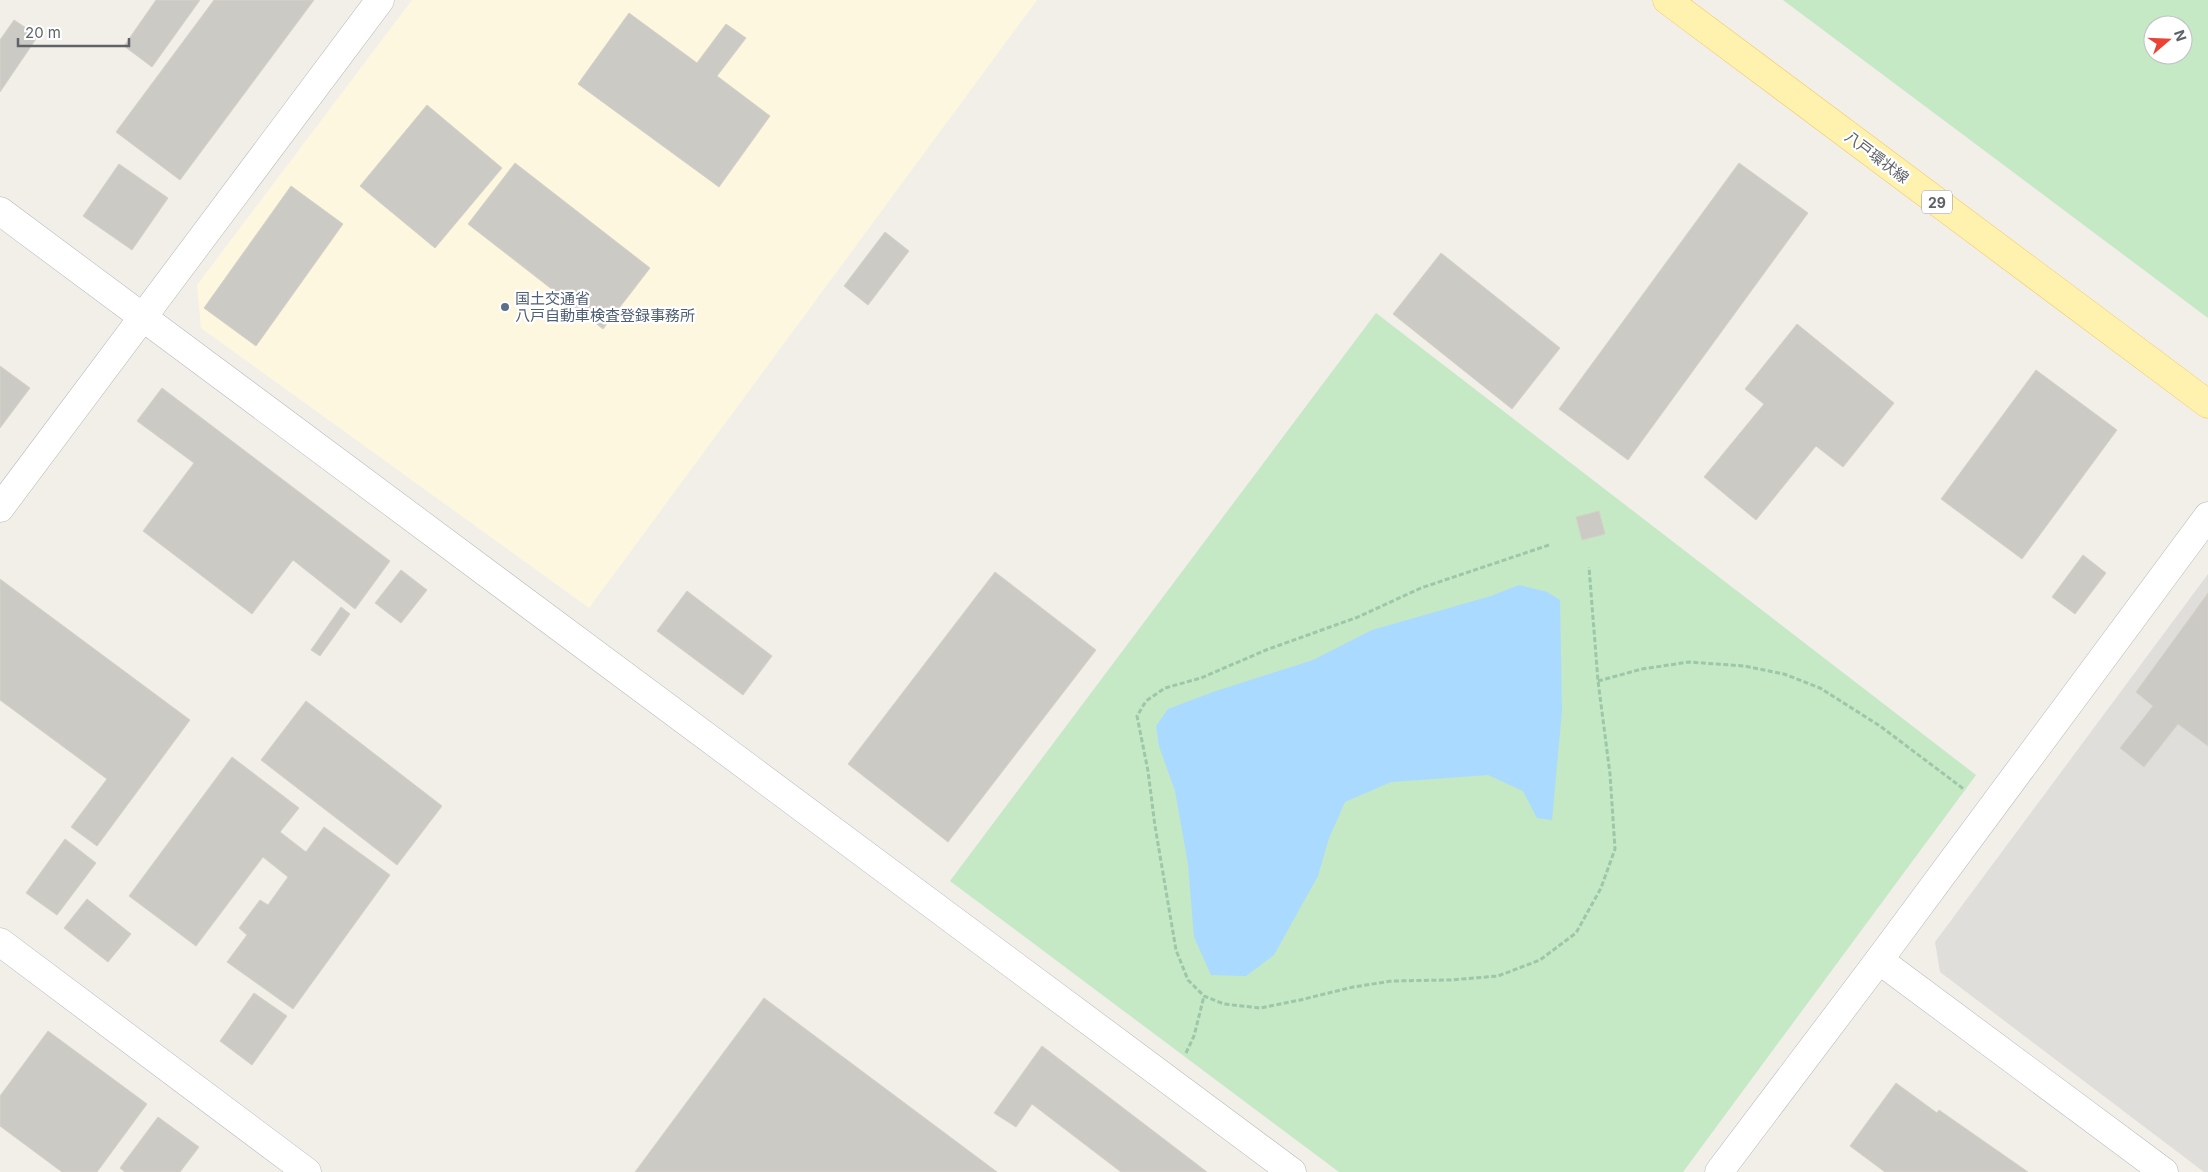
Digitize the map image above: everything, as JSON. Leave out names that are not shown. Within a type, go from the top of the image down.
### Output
[{"type":"main road","name":"八戸環状線","points":[[1667,0],[2208,404]]},
{"type":"street","points":[[0,508],[144,318],[380,0]]},
{"type":"street","points":[[0,211],[1292,1172]]},
{"type":"street","points":[[1719,1172],[1990,812],[2208,516]]},
{"type":"street","points":[[0,942],[307,1172]]},
{"type":"street","points":[[1879,960],[2164,1172]]},
{"type":"path","points":[[1549,545],[1421,588],[1358,617],[1266,650],[1201,678],[1165,688],[1146,701],[1137,716],[1148,772],[1176,950],[1188,980],[1204,996],[1224,1004],[1260,1008],[1352,987],[1392,981],[1450,980],[1498,976],[1540,960],[1576,933],[1601,888],[1615,849],[1610,774],[1598,681],[1589,566]]},
{"type":"path","points":[[1598,681],[1642,669],[1689,662],[1744,666],[1784,674],[1820,688],[1880,726],[1959,784],[1990,812]]},
{"type":"path","points":[[1174,1084],[1194,1036],[1204,996]]},
{"type":"shaded area","name":"国土交通省 八戸自動車検査登録事務所","points":[[412,0],[1037,0],[589,608],[201,328],[197,285]]},
{"type":"shaded area","points":[[2208,574],[2208,1172],[2204,1172],[1940,972],[1935,942]]},
{"type":"green space","points":[[1783,0],[2208,0],[2208,318]]},
{"type":"green space","points":[[1376,313],[1976,775],[1683,1172],[1339,1172],[950,881]]},
{"type":"water","points":[[1519,585],[1547,592],[1560,600],[1562,710],[1552,820],[1537,818],[1523,791],[1488,775],[1391,782],[1345,802],[1329,838],[1318,876],[1274,955],[1246,976],[1211,975],[1194,937],[1188,864],[1175,791],[1159,746],[1156,726],[1168,709],[1213,692],[1313,660],[1372,630],[1491,596]]},
{"type":"building","points":[[156,0],[200,0],[152,67],[124,46]]},
{"type":"building","points":[[214,0],[314,0],[180,180],[116,132]]},
{"type":"building","points":[[629,13],[697,63],[726,24],[746,38],[717,76],[770,116],[719,187],[578,84]]},
{"type":"building","points":[[14,20],[38,36],[0,92],[0,40]]},
{"type":"building","points":[[427,105],[502,168],[435,248],[360,186]]},
{"type":"building","points":[[515,163],[650,268],[603,329],[468,224]]},
{"type":"building","points":[[1739,163],[1808,213],[1628,460],[1559,409]]},
{"type":"building","points":[[119,164],[168,198],[132,250],[83,216]]},
{"type":"building","points":[[291,186],[343,224],[256,346],[204,308]]},
{"type":"building","points":[[885,232],[909,251],[868,305],[844,286]]},
{"type":"building","points":[[1441,253],[1560,348],[1512,409],[1393,314]]},
{"type":"building","points":[[1797,324],[1894,403],[1843,467],[1816,446],[1756,520],[1704,477],[1764,404],[1745,389]]},
{"type":"building","points":[[0,366],[30,388],[0,428]]},
{"type":"building","points":[[2036,370],[2117,430],[2022,559],[1941,499]]},
{"type":"building","points":[[162,388],[390,561],[355,609],[293,560],[252,614],[143,531],[194,463],[137,421]]},
{"type":"building","points":[[1599,511],[1605,534],[1582,540],[1576,517]]},
{"type":"building","points":[[2083,555],[2106,573],[2075,614],[2052,597]]},
{"type":"building","points":[[401,570],[427,590],[401,623],[375,603]]},
{"type":"building","points":[[995,572],[1096,650],[948,842],[848,764]]},
{"type":"building","points":[[0,579],[190,720],[97,846],[71,827],[107,779],[0,700]]},
{"type":"building","points":[[687,591],[772,656],[743,695],[657,631]]},
{"type":"building","points":[[2208,593],[2208,746],[2178,724],[2144,767],[2120,748],[2153,706],[2136,692]]},
{"type":"building","points":[[341,607],[350,614],[320,656],[311,650]]},
{"type":"building","points":[[306,701],[442,806],[397,865],[261,760]]},
{"type":"building","points":[[232,757],[299,808],[280,832],[306,852],[324,827],[390,875],[293,1009],[227,962],[247,935],[239,928],[260,900],[268,905],[288,877],[263,857],[196,946],[129,896]]},
{"type":"building","points":[[65,839],[96,863],[57,915],[26,893]]},
{"type":"building","points":[[87,899],[131,934],[108,962],[64,928]]},
{"type":"building","points":[[254,993],[287,1016],[252,1065],[220,1041]]},
{"type":"building","points":[[764,998],[997,1172],[635,1172]]},
{"type":"building","points":[[48,1031],[147,1104],[97,1172],[62,1172],[0,1126],[0,1096]]},
{"type":"building","points":[[1042,1046],[1207,1172],[1121,1172],[1032,1104],[1016,1127],[994,1113]]},
{"type":"building","points":[[1896,1083],[1937,1113],[1939,1110],[2028,1172],[1885,1172],[1850,1146]]},
{"type":"building","points":[[158,1117],[199,1147],[180,1172],[125,1172],[120,1168]]},
{"type":"place","name":"国土交通省 八戸自動車検査登録事務所","points":[[505,307]]}]
